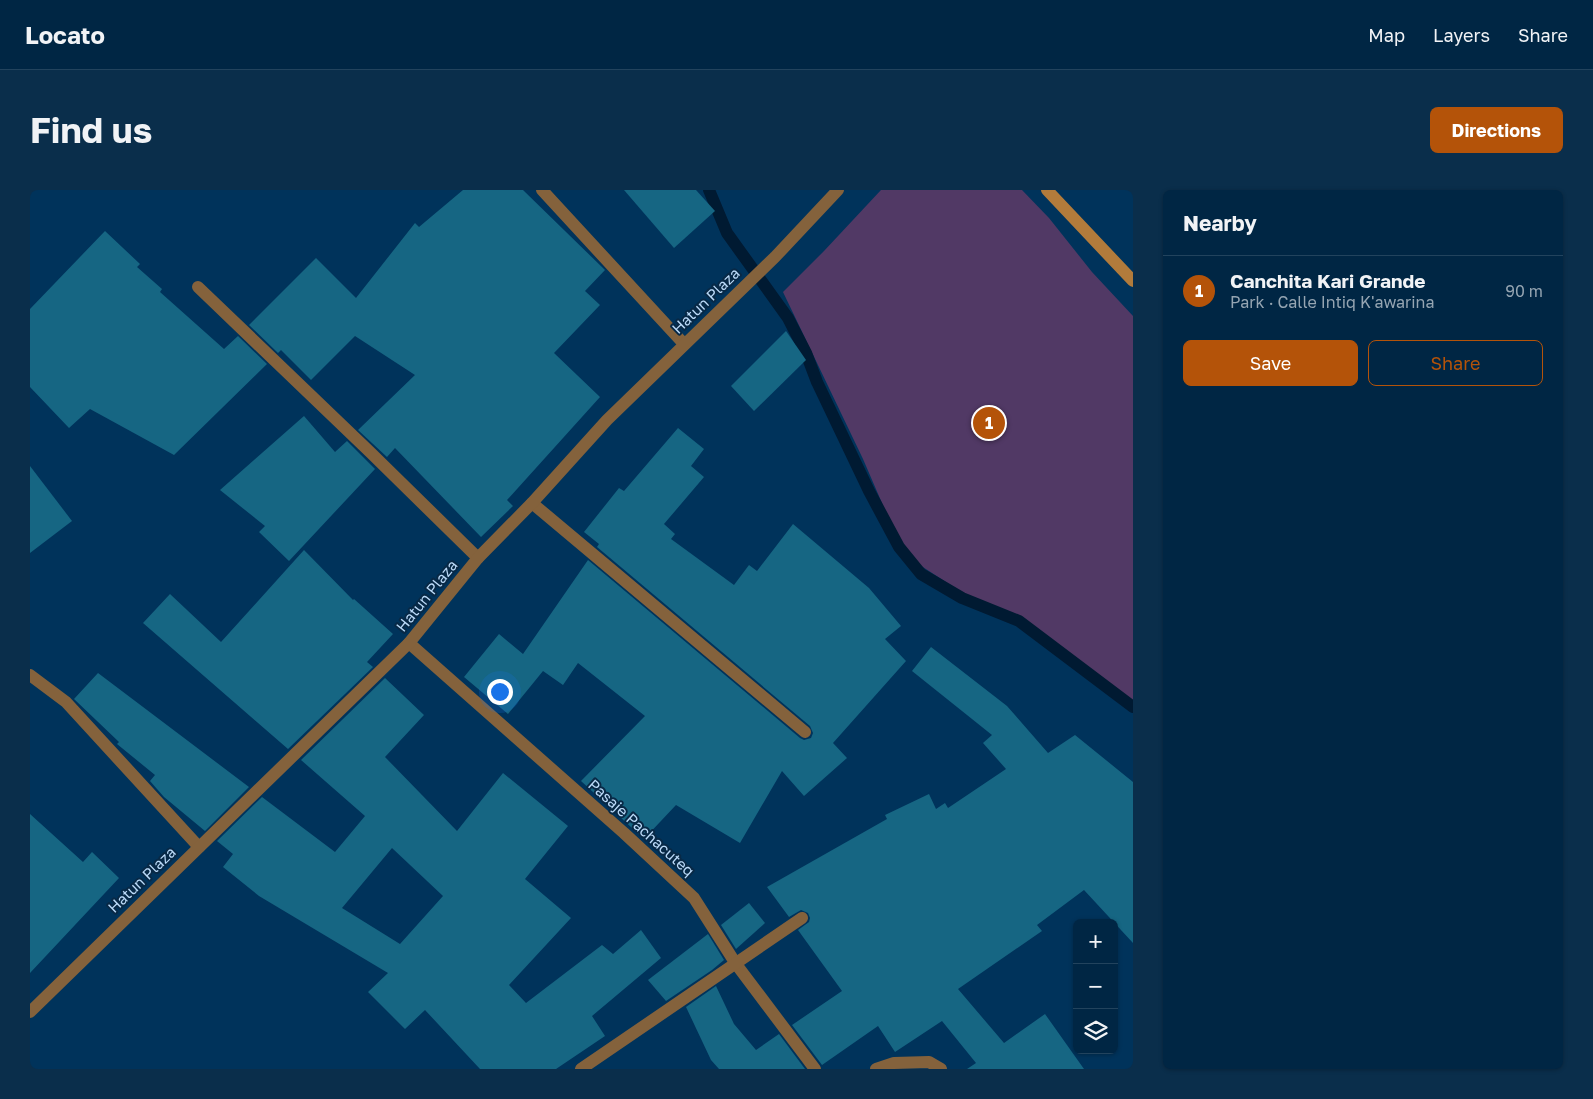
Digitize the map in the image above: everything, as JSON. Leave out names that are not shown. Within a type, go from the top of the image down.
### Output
[{"type":"street","points":[[542,190],[684,344]]},
{"type":"street","name":"Hatun Plaza","points":[[30,1012],[409,643],[478,558],[532,503],[607,420],[775,258],[838,190]]},
{"type":"street","points":[[1046,190],[1133,281]]},
{"type":"street","points":[[198,287],[371,452],[478,558]]},
{"type":"street","points":[[532,503],[806,732]]},
{"type":"street","name":"Pasaje Pachacuteq","points":[[409,643],[616,826],[694,898],[736,964],[815,1069]]},
{"type":"street","points":[[30,675],[66,702],[200,847]]},
{"type":"street","points":[[581,1069],[802,918]]},
{"type":"street","points":[[876,1069],[894,1063],[929,1062],[941,1069]]},
{"type":"shaded area","points":[[881,190],[1022,190],[1049,218],[1092,272],[1133,316],[1133,703],[1022,621],[969,597],[912,560],[891,524],[863,459],[783,292]]},
{"type":"building","points":[[463,190],[523,190],[605,270],[585,291],[600,305],[554,353],[600,397],[507,500],[513,506],[481,537],[395,448],[387,457],[358,430],[415,375],[355,336],[311,380],[281,350],[278,353],[249,325],[316,258],[356,298],[415,223],[419,227]]},
{"type":"building","points":[[624,190],[696,190],[715,211],[674,248]]},
{"type":"building","points":[[105,231],[140,264],[137,267],[162,289],[160,292],[224,349],[238,336],[267,364],[174,455],[90,409],[69,428],[30,387],[30,309]]},
{"type":"building","points":[[786,331],[806,360],[754,411],[731,386]]},
{"type":"building","points":[[304,416],[335,452],[347,441],[375,469],[289,561],[259,532],[265,526],[220,490]]},
{"type":"building","points":[[678,428],[704,449],[691,466],[704,477],[664,524],[675,534],[671,539],[734,585],[749,565],[757,571],[793,524],[869,588],[901,626],[885,639],[906,661],[833,743],[847,758],[804,796],[782,771],[740,843],[676,805],[644,839],[581,781],[645,716],[578,663],[563,685],[543,671],[508,714],[464,677],[499,634],[523,654],[588,560],[800,738],[804,740],[811,738],[813,733],[810,726],[597,547],[599,544],[584,532],[619,488],[624,491]]},
{"type":"building","points":[[30,466],[72,521],[30,553]]},
{"type":"building","points":[[304,550],[353,600],[393,634],[367,662],[373,667],[288,749],[143,623],[170,594],[221,642]]},
{"type":"building","points":[[931,647],[1007,706],[1048,753],[1075,735],[1133,782],[1133,943],[1118,927],[1118,919],[1111,919],[1084,890],[1037,925],[1042,931],[958,989],[1004,1043],[1045,1014],[1084,1069],[967,1069],[976,1063],[942,1021],[895,1052],[878,1026],[822,1065],[792,1025],[842,991],[798,930],[809,922],[808,913],[801,910],[789,917],[767,887],[887,819],[885,815],[929,794],[936,809],[945,803],[948,808],[1006,769],[983,743],[992,735],[912,671]]},
{"type":"building","points":[[98,673],[249,787],[205,831],[164,797],[150,781],[155,775],[117,744],[119,742],[74,699]]},
{"type":"building","points":[[385,678],[424,715],[385,757],[457,831],[503,773],[568,826],[525,879],[571,918],[509,985],[526,1003],[602,945],[613,954],[641,930],[661,958],[592,1016],[605,1036],[556,1069],[480,1069],[425,1010],[405,1029],[368,992],[388,973],[259,896],[223,867],[233,854],[217,841],[262,797],[335,852],[365,816],[301,760]],"holes":[[[392,848],[443,896],[400,944],[342,908]]]},
{"type":"building","points":[[30,814],[83,862],[92,852],[119,878],[30,973]]},
{"type":"building","points":[[749,903],[765,923],[736,949],[721,925]]},
{"type":"building","points":[[708,934],[724,960],[666,1001],[648,980]]},
{"type":"building","points":[[716,986],[734,1024],[756,1050],[779,1034],[805,1069],[719,1069],[711,1060],[686,1007]]},
{"type":"waterway","points":[[709,190],[727,233],[788,318],[869,491],[899,547],[921,574],[962,598],[1019,621],[1133,707]]},
{"type":"place","name":"Canchita Kari Grande","points":[[989,423]]}]
